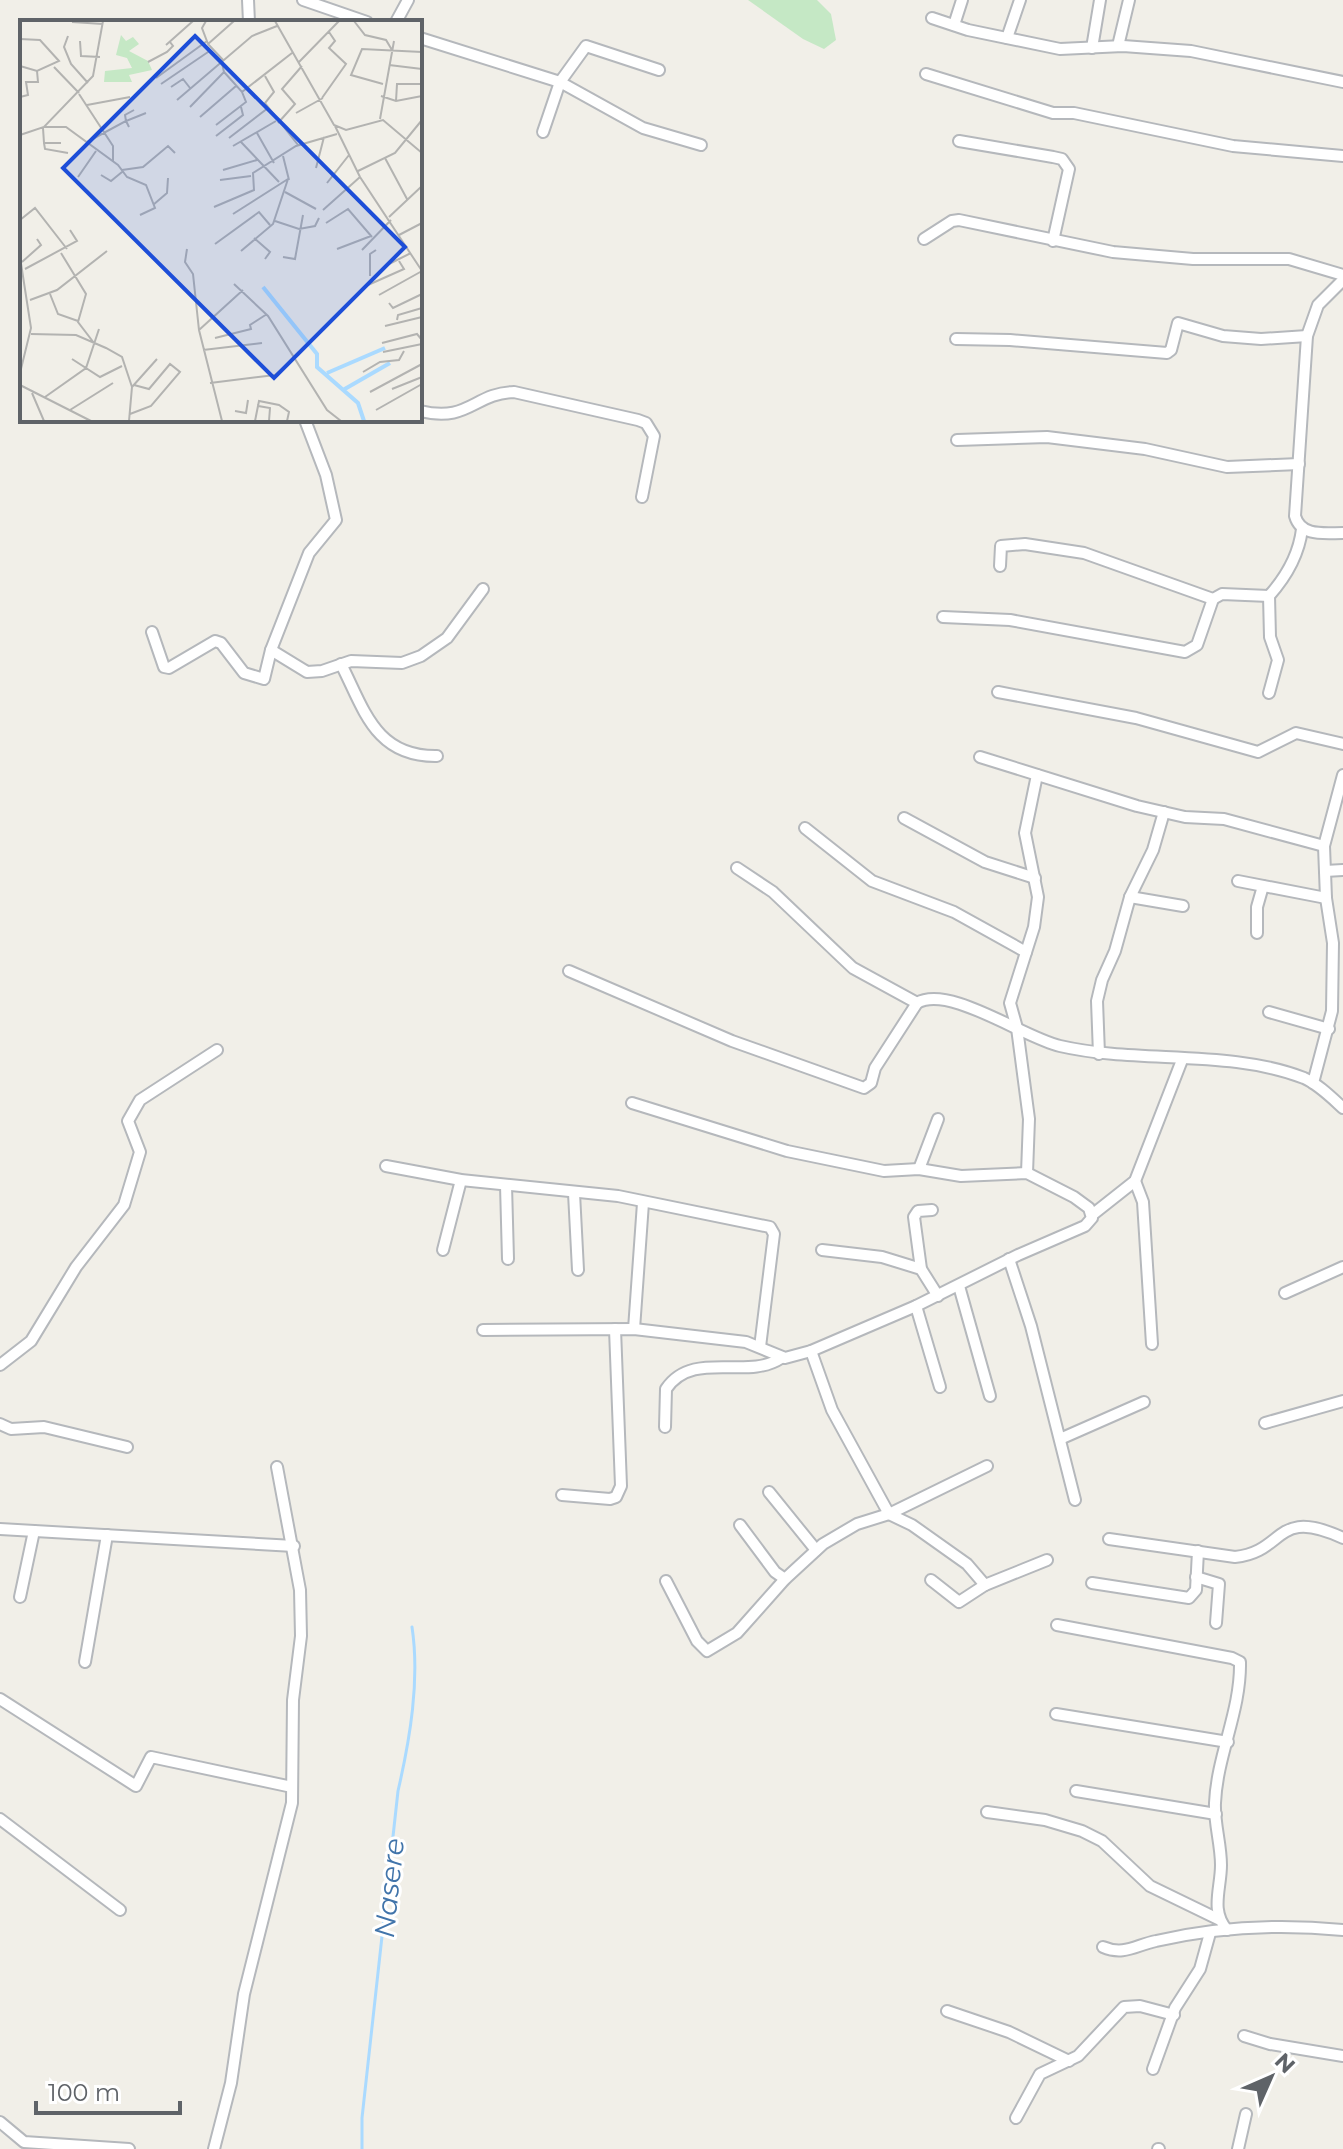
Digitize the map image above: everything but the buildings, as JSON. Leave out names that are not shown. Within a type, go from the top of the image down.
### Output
[{"type":"street","points":[[248,0],[249,20]]},
{"type":"street","points":[[303,0],[361,20]]},
{"type":"street","points":[[397,20],[408,0]]},
{"type":"street","points":[[954,25],[962,0]]},
{"type":"street","points":[[1007,38],[1020,0]]},
{"type":"street","points":[[1092,48],[1100,0]]},
{"type":"street","points":[[1118,46],[1129,0]]},
{"type":"street","points":[[932,18],[1060,49],[1118,46],[1191,51],[1343,82]]},
{"type":"street","points":[[422,39],[560,82],[643,128],[701,145]]},
{"type":"street","points":[[543,132],[560,82],[586,46],[659,70]]},
{"type":"street","points":[[926,74],[1053,113],[1074,113],[1233,146],[1343,156]]},
{"type":"street","points":[[959,141],[1053,157],[1066,163],[1069,169],[1053,241]]},
{"type":"street","points":[[924,239],[952,221],[959,220],[1113,252],[1193,259],[1289,259],[1343,278],[1318,305],[1307,336],[1295,516],[1302,529],[1300,546],[1281,582],[1269,596],[1270,637],[1278,660],[1269,693]]},
{"type":"street","points":[[956,339],[1010,340],[1167,353],[1171,350],[1178,323],[1223,336],[1261,339],[1307,336]]},
{"type":"street","points":[[422,411],[455,415],[494,395],[514,392],[646,423],[654,436],[642,497]]},
{"type":"street","points":[[152,632],[160,664],[169,668],[215,641],[221,643],[244,673],[264,679],[271,650],[314,544],[336,520],[326,475],[306,422]]},
{"type":"street","points":[[957,440],[1047,437],[1145,449],[1227,467],[1299,464]]},
{"type":"street","points":[[1302,529],[1343,533]]},
{"type":"street","points":[[1000,566],[998,551],[1006,543],[1084,553],[1213,599]]},
{"type":"street","points":[[271,650],[307,672],[361,660],[402,663],[421,656],[447,638],[483,589]]},
{"type":"street","points":[[943,617],[1010,620],[1185,652],[1197,645],[1213,599],[1222,594],[1269,596]]},
{"type":"street","points":[[341,664],[375,731],[408,753],[437,756]]},
{"type":"street","points":[[998,692],[1136,718],[1258,752],[1296,733],[1343,744]]},
{"type":"street","points":[[980,757],[1164,812],[1224,819],[1324,846]]},
{"type":"street","points":[[1027,1173],[1029,1119],[1011,996],[1026,952],[1038,897],[1025,833],[1037,775]]},
{"type":"street","points":[[1313,1083],[1329,1029],[1338,978],[1326,898],[1324,846],[1343,775]]},
{"type":"street","points":[[1099,1054],[1097,1001],[1130,897],[1153,850],[1164,812]]},
{"type":"street","points":[[904,818],[985,862],[1035,878]]},
{"type":"street","points":[[805,828],[872,881],[954,912],[1026,952]]},
{"type":"street","points":[[737,868],[773,892],[853,968],[917,1003]]},
{"type":"street","points":[[1325,871],[1343,870]]},
{"type":"street","points":[[1238,881],[1326,898]]},
{"type":"street","points":[[1257,933],[1257,907],[1263,886]]},
{"type":"street","points":[[1130,897],[1183,906]]},
{"type":"street","points":[[569,971],[732,1041],[864,1088],[871,1083],[875,1068],[917,1003],[939,997],[1055,1045],[1099,1054],[1238,1064],[1302,1078],[1313,1083],[1343,1108]]},
{"type":"street","points":[[1269,1012],[1294,1022],[1329,1029]]},
{"type":"street","points":[[0,1365],[31,1341],[76,1267],[124,1205],[140,1152],[128,1121],[140,1100],[217,1050]]},
{"type":"street","points":[[665,1427],[666,1389],[677,1377],[716,1366],[764,1368],[781,1358],[811,1351],[938,1296],[1009,1259],[1085,1226],[1092,1215],[1135,1181],[1182,1060]]},
{"type":"street","points":[[632,1103],[787,1151],[884,1171],[919,1169],[961,1176],[1027,1173],[1074,1197],[1092,1215]]},
{"type":"street","points":[[919,1169],[938,1119]]},
{"type":"street","points":[[386,1166],[461,1180],[618,1196],[773,1229],[760,1347]]},
{"type":"street","points":[[443,1250],[461,1180]]},
{"type":"street","points":[[1135,1181],[1143,1202],[1152,1344]]},
{"type":"street","points":[[506,1185],[508,1259]]},
{"type":"street","points":[[574,1193],[578,1270]]},
{"type":"street","points":[[634,1329],[643,1203]]},
{"type":"street","points":[[932,1210],[918,1211],[914,1217],[921,1269],[938,1296]]},
{"type":"street","points":[[822,1250],[882,1257],[921,1269]]},
{"type":"street","points":[[1009,1259],[1031,1326],[1075,1500]]},
{"type":"street","points":[[1285,1293],[1343,1267]]},
{"type":"street","points":[[959,1286],[990,1396]]},
{"type":"street","points":[[916,1306],[940,1387]]},
{"type":"street","points":[[562,1495],[610,1499],[616,1497],[621,1486],[615,1329]]},
{"type":"street","points":[[483,1330],[634,1329],[760,1347],[781,1358]]},
{"type":"street","points":[[811,1351],[832,1410],[889,1514],[912,1525],[967,1564],[985,1585]]},
{"type":"street","points":[[1265,1423],[1343,1401]]},
{"type":"street","points":[[1060,1439],[1144,1402]]},
{"type":"street","points":[[0,1424],[11,1429],[44,1427],[127,1447]]},
{"type":"street","points":[[666,1581],[697,1641],[707,1651],[737,1633],[785,1579],[816,1550],[857,1524],[889,1514],[987,1466]]},
{"type":"street","points":[[214,2149],[231,2083],[244,1994],[292,1803],[293,1700],[301,1636],[300,1590],[277,1467]]},
{"type":"street","points":[[769,1492],[816,1550]]},
{"type":"street","points":[[740,1525],[775,1572],[785,1579]]},
{"type":"street","points":[[1109,1539],[1248,1556],[1295,1525],[1321,1528],[1343,1538]]},
{"type":"street","points":[[0,1529],[294,1546]]},
{"type":"street","points":[[20,1597],[34,1531]]},
{"type":"street","points":[[85,1662],[107,1535]]},
{"type":"street","points":[[1092,1583],[1189,1598],[1195,1593],[1198,1551]]},
{"type":"street","points":[[931,1580],[959,1602],[985,1585],[990,1586],[1047,1560]]},
{"type":"street","points":[[1196,1577],[1219,1584],[1216,1623]]},
{"type":"street","points":[[1057,1625],[1237,1659],[1240,1672],[1215,1800],[1221,1867],[1218,1919]]},
{"type":"street","points":[[0,1699],[136,1786],[151,1757],[292,1787]]},
{"type":"street","points":[[1056,1714],[1228,1742]]},
{"type":"street","points":[[1076,1791],[1216,1814]]},
{"type":"street","points":[[987,1812],[1045,1820],[1082,1831],[1102,1841],[1150,1886],[1218,1919],[1227,1930]]},
{"type":"street","points":[[0,1819],[120,1910]]},
{"type":"street","points":[[1103,1947],[1122,1953],[1159,1940],[1227,1930],[1343,1930]]},
{"type":"street","points":[[1153,2069],[1174,2015],[1200,1969],[1210,1933]]},
{"type":"street","points":[[1016,2118],[1035,2079],[1069,2061],[1126,2006],[1174,2015]]},
{"type":"street","points":[[947,2011],[1009,2032],[1069,2061]]},
{"type":"street","points":[[1244,2036],[1270,2044],[1343,2056]]},
{"type":"street","points":[[1238,2149],[1246,2114]]},
{"type":"street","points":[[2,2128],[24,2142],[129,2149]]},
{"type":"green space","points":[[748,0],[817,0],[831,14],[836,40],[824,49],[803,39]]},
{"type":"waterway","name":"Nasere","points":[[362,2149],[362,2118],[398,1791],[412,1709],[415,1668],[412,1627]]}]
